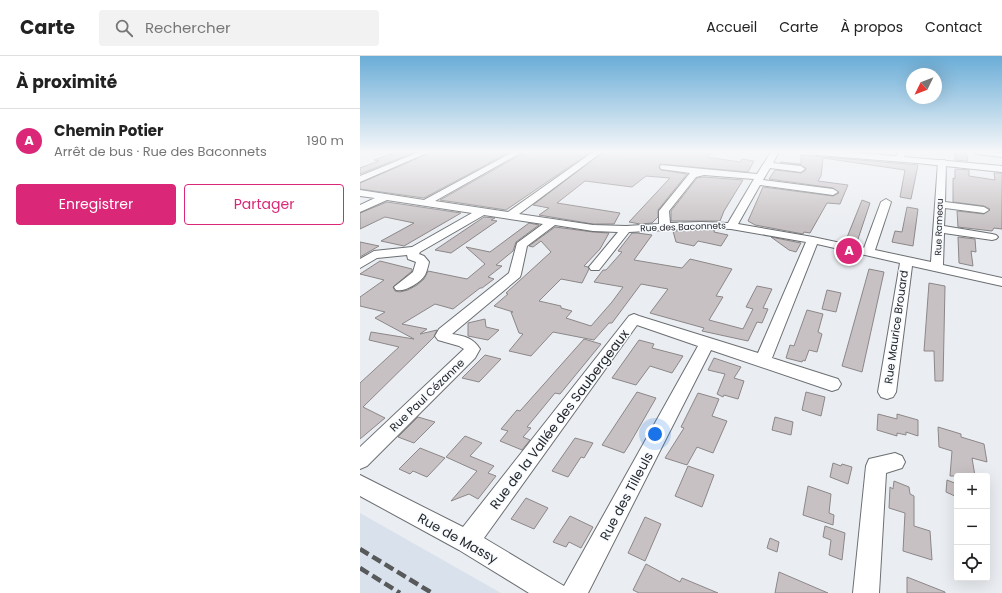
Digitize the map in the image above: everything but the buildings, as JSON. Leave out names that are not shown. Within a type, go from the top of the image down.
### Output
[{"type":"street","points":[[425,203],[472,177]]},
{"type":"street","points":[[509,216],[563,177]]},
{"type":"street","points":[[665,227],[664,211],[691,177]]},
{"type":"street","points":[[738,177],[833,192]]},
{"type":"street","points":[[731,226],[760,177]]},
{"type":"street","name":"Rue Rameau","points":[[937,268],[941,177]]},
{"type":"street","name":"Rue des Baconnets","points":[[360,193],[551,223],[593,228],[626,229],[701,225],[731,226],[813,240],[1002,282]]},
{"type":"street","points":[[360,209],[385,197]]},
{"type":"street","points":[[868,252],[886,202]]},
{"type":"street","points":[[940,204],[984,210]]},
{"type":"street","points":[[360,264],[374,255],[415,250],[481,212]]},
{"type":"street","name":"Rue Paul Cézanne","points":[[360,460],[469,354],[472,349],[471,346],[466,342],[446,338],[443,336],[444,333],[515,274],[521,245],[551,223]]},
{"type":"street","points":[[595,267],[626,229]]},
{"type":"street","points":[[939,229],[992,237]]},
{"type":"street","points":[[763,361],[813,240]]},
{"type":"street","points":[[401,287],[419,274],[423,262],[412,256],[415,250]]},
{"type":"street","name":"Rue Maurice Brouard","points":[[887,392],[906,261]]},
{"type":"street","name":"Rue de la Vallée des Saubergeaux","points":[[467,542],[634,319],[707,343]]},
{"type":"street","points":[[707,343],[832,384]]},
{"type":"street","name":"Rue des Tilleuls","points":[[574,593],[707,343]]},
{"type":"street","points":[[866,593],[876,466],[895,462]]},
{"type":"street","name":"Rue de Massy","points":[[360,485],[467,542],[554,593]]},
{"type":"shaded area","points":[[360,513],[501,593],[360,593]]},
{"type":"railway","points":[[360,549],[432,593]]},
{"type":"railway","points":[[360,568],[400,593]]},
{"type":"place","name":"Chemin Potier","points":[[849,251]]}]
